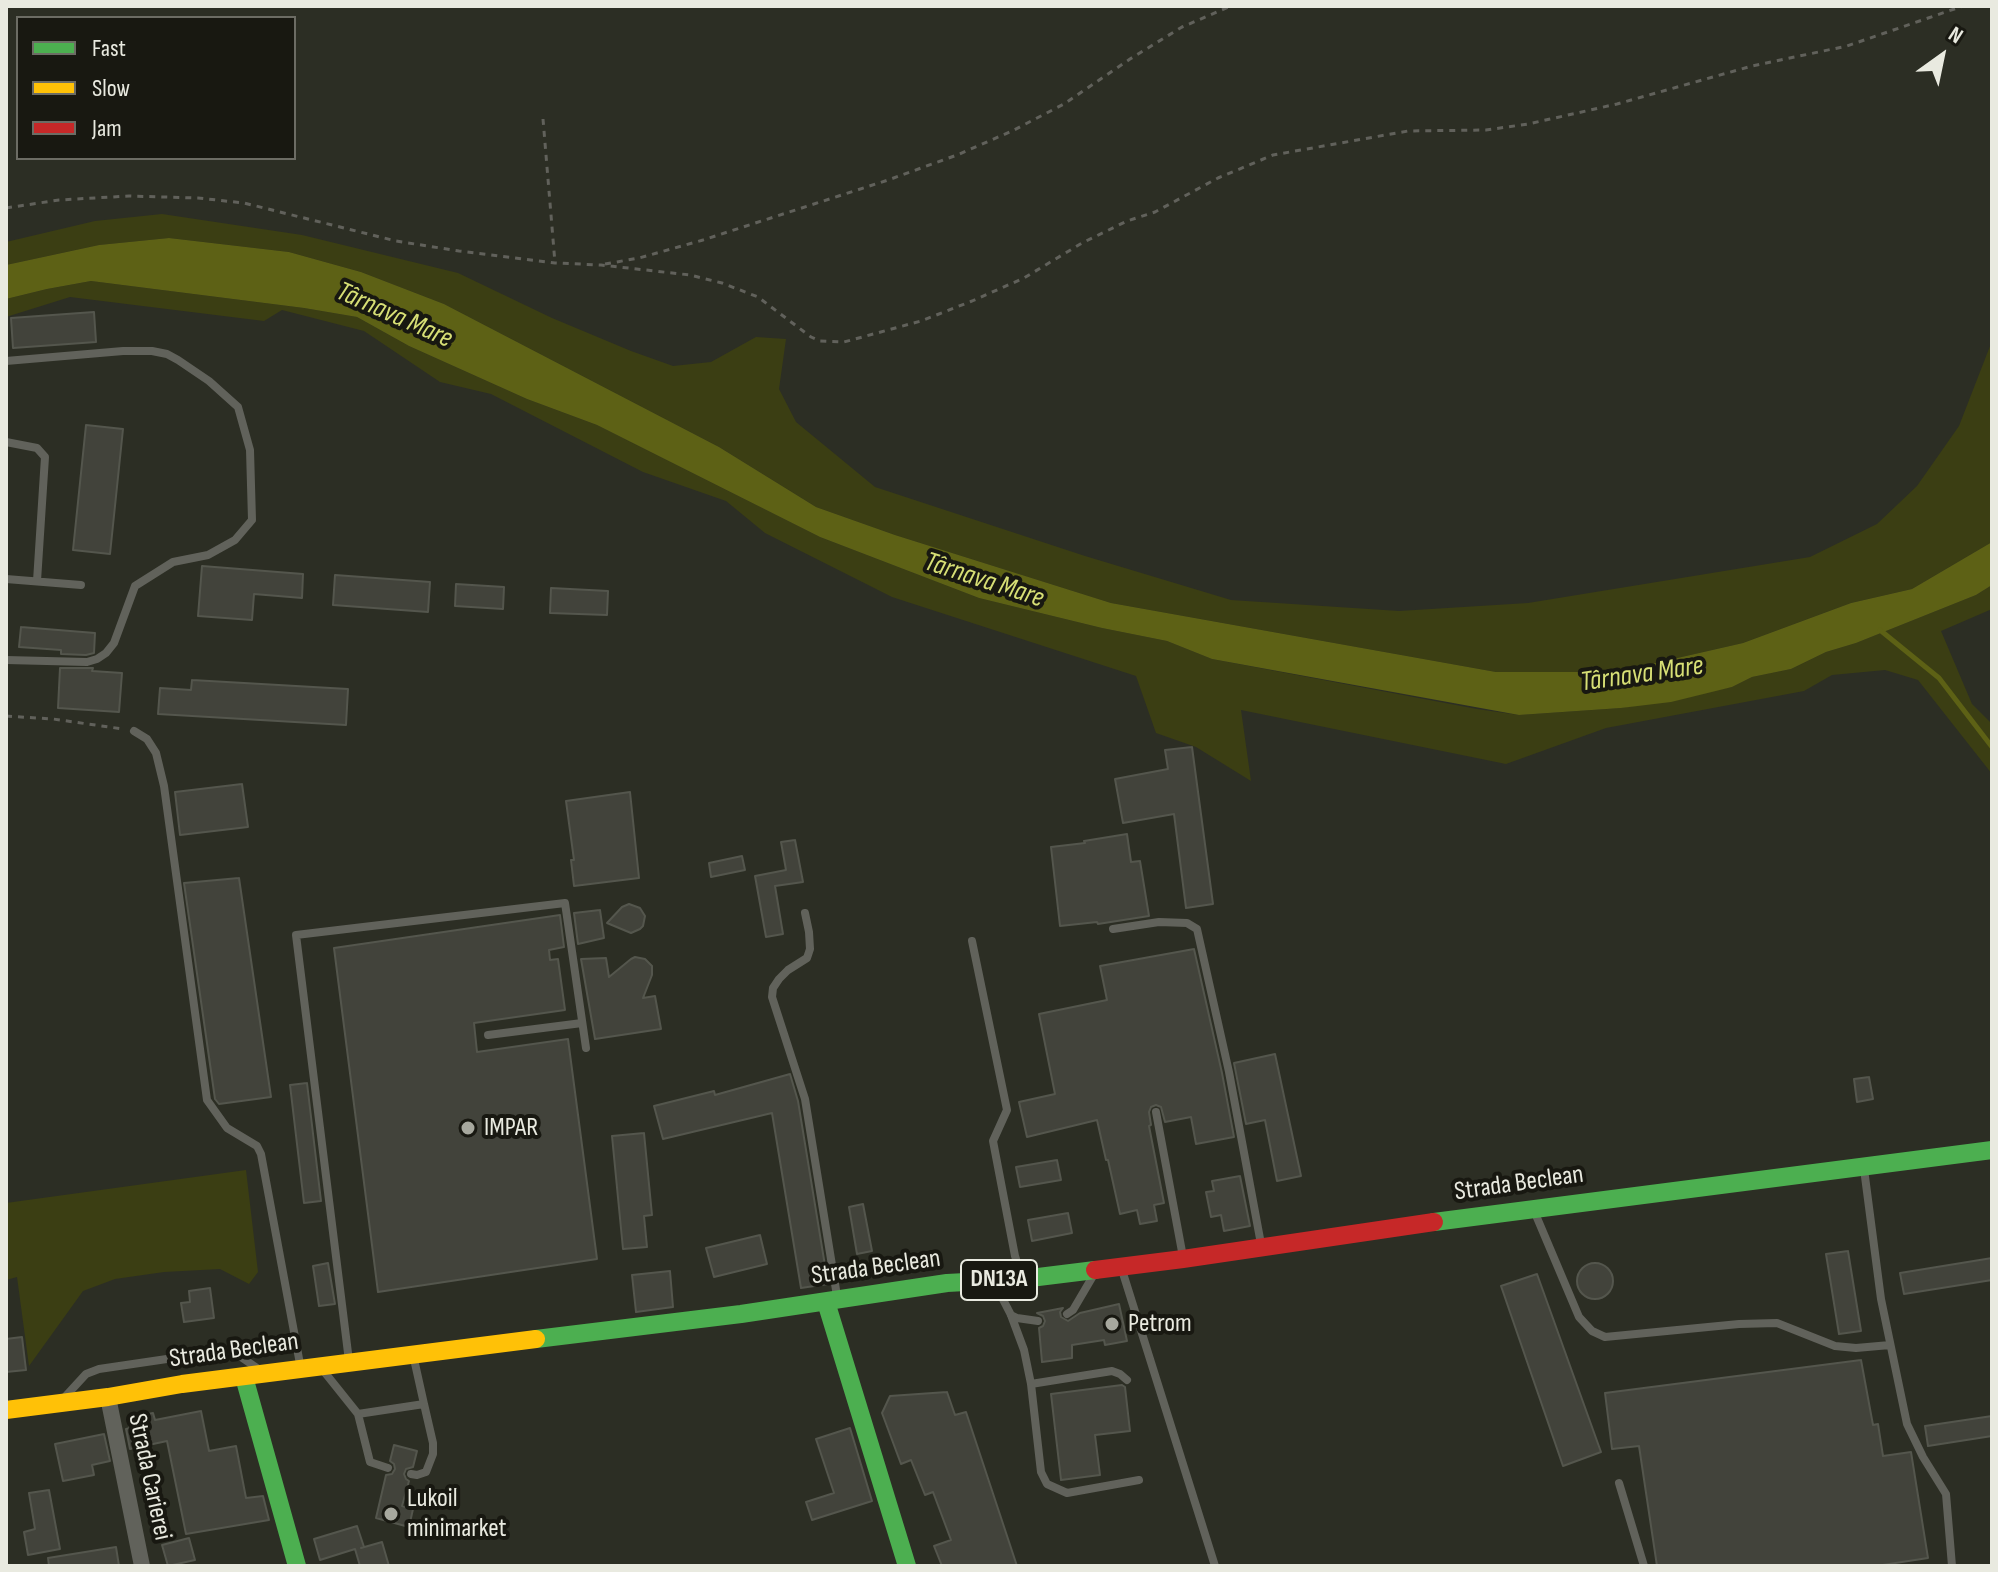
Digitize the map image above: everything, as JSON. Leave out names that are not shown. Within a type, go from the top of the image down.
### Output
[{"type":"main road","name":"Strada Beclean","points":[[6,1410],[310,1367],[832,1301],[947,1283],[1022,1279],[1183,1259],[1533,1208],[1992,1150]]},
{"type":"main road","points":[[832,1301],[907,1566]]},
{"type":"main road","points":[[244,1377],[297,1566]]},
{"type":"street","name":"Strada Carierei","points":[[108,1397],[142,1566]]},
{"type":"lane","points":[[6,361],[123,351],[152,351],[178,360],[209,381],[238,407],[250,450],[252,520],[235,540],[208,555],[173,562],[135,586],[114,643],[97,659],[87,662],[6,660]]},
{"type":"lane","points":[[6,442],[37,448],[45,457],[37,581]]},
{"type":"lane","points":[[6,579],[81,585]]},
{"type":"lane","points":[[134,731],[147,739],[156,753],[164,786],[207,1100],[227,1128],[257,1146],[261,1154],[310,1367],[358,1414],[370,1462],[388,1468]]},
{"type":"lane","points":[[349,1363],[296,935],[565,903],[586,1048]]},
{"type":"lane","points":[[805,913],[810,949],[807,958],[779,979],[772,997],[805,1099],[832,1301]]},
{"type":"lane","points":[[1113,929],[1159,922],[1187,923],[1197,929],[1229,1072],[1262,1246]]},
{"type":"lane","points":[[972,941],[1007,1110],[993,1141],[1022,1279]]},
{"type":"lane","points":[[488,1035],[582,1023]]},
{"type":"lane","points":[[1156,1112],[1183,1259]]},
{"type":"lane","points":[[1863,1166],[1881,1299],[1907,1424],[1946,1494],[1952,1566]]},
{"type":"lane","points":[[1533,1208],[1579,1317],[1592,1331],[1605,1337],[1777,1323],[1835,1346],[1890,1345]]},
{"type":"lane","points":[[1121,1266],[1215,1566]]},
{"type":"lane","points":[[1067,1314],[1073,1310],[1098,1268]]},
{"type":"lane","points":[[993,1280],[1024,1350],[1041,1472],[1047,1484],[1067,1493],[1139,1480]]},
{"type":"lane","points":[[1011,1315],[1038,1321]]},
{"type":"lane","points":[[59,1404],[86,1374],[99,1369],[221,1351],[232,1352],[265,1373]]},
{"type":"lane","points":[[411,1474],[426,1472],[433,1454],[413,1355]]},
{"type":"lane","points":[[1031,1384],[1112,1371],[1127,1380]]},
{"type":"lane","points":[[358,1414],[424,1404]]},
{"type":"lane","points":[[1619,1483],[1644,1566]]},
{"type":"path","points":[[601,265],[703,240],[957,155],[1064,104],[1182,27],[1231,6]]},
{"type":"path","points":[[6,208],[59,200],[129,196],[244,203],[396,241],[555,263],[690,275],[758,297],[820,341],[844,342],[921,321],[972,301],[1024,278],[1082,243],[1127,221],[1155,212],[1218,178],[1273,155],[1408,131],[1486,130],[1528,124],[1617,104],[1752,66],[1847,46],[1963,6]]},
{"type":"path","points":[[543,119],[555,263]]},
{"type":"path","points":[[6,716],[53,719],[134,731]]},
{"type":"green space","points":[[162,214],[302,235],[458,273],[552,318],[673,366],[711,362],[756,337],[786,339],[779,389],[796,422],[875,487],[1231,600],[1399,611],[1528,603],[1810,557],[1877,524],[1917,486],[1959,426],[1992,341],[1992,542],[1912,589],[1851,603],[1743,643],[1616,672],[1496,672],[1111,603],[816,507],[719,447],[444,304],[361,272],[289,252],[169,238],[99,245],[6,265],[6,242],[95,221]]},
{"type":"green space","points":[[91,281],[357,317],[409,346],[527,399],[597,425],[820,537],[979,598],[1167,641],[1212,659],[1477,709],[1519,715],[1621,708],[1732,687],[1752,677],[1791,669],[1826,652],[1976,595],[1992,585],[1992,609],[1941,631],[1972,704],[1992,724],[1992,774],[1918,680],[1885,670],[1832,675],[1804,691],[1606,728],[1506,764],[1241,710],[1251,781],[1196,747],[1156,733],[1136,676],[892,597],[765,533],[726,501],[643,472],[491,394],[440,382],[364,331],[282,310],[264,321],[70,297],[6,317],[6,299]]},
{"type":"green space","points":[[246,1170],[258,1272],[249,1284],[220,1269],[115,1279],[83,1291],[29,1366],[17,1277],[6,1280],[6,1203]]},
{"type":"water","name":"Târnava Mare","points":[[169,238],[289,252],[361,272],[444,304],[719,447],[816,507],[1111,603],[1496,672],[1616,672],[1743,643],[1851,603],[1912,589],[1992,542],[1992,585],[1976,595],[1826,652],[1791,669],[1752,677],[1732,687],[1671,702],[1621,708],[1519,715],[1212,659],[1167,641],[979,598],[820,537],[597,425],[527,399],[409,346],[357,317],[91,281],[6,299],[6,265],[99,245]]},
{"type":"building","points":[[94,312],[96,342],[13,348],[11,318]]},
{"type":"building","points":[[86,425],[123,429],[110,554],[73,550]]},
{"type":"building","points":[[202,566],[303,574],[302,598],[254,594],[252,620],[198,616]]},
{"type":"building","points":[[335,575],[430,582],[428,612],[333,605]]},
{"type":"building","points":[[456,584],[504,587],[503,609],[455,606]]},
{"type":"building","points":[[551,588],[608,591],[607,615],[550,613]]},
{"type":"building","points":[[21,627],[95,633],[94,653],[61,654],[61,650],[19,647]]},
{"type":"building","points":[[60,668],[93,668],[92,671],[122,673],[119,712],[58,708]]},
{"type":"building","points":[[192,680],[348,689],[346,725],[158,714],[160,688],[191,690]]},
{"type":"building","points":[[1192,747],[1213,904],[1186,908],[1174,814],[1123,823],[1115,779],[1168,769],[1165,750]]},
{"type":"building","points":[[242,784],[248,827],[180,835],[175,792]]},
{"type":"building","points":[[630,792],[639,878],[574,886],[571,860],[574,860],[566,801]]},
{"type":"building","points":[[1127,834],[1131,862],[1140,861],[1149,916],[1060,926],[1051,847]]},
{"type":"building","points":[[795,840],[803,882],[775,886],[783,934],[766,937],[755,876],[786,870],[781,842]]},
{"type":"building","points":[[742,856],[745,870],[711,877],[709,863]]},
{"type":"building","points":[[239,878],[271,1097],[219,1104],[215,1099],[184,883]]},
{"type":"building","points":[[629,904],[640,908],[645,916],[640,929],[631,933],[607,923],[622,907]]},
{"type":"building","points":[[600,910],[604,938],[578,944],[574,913]]},
{"type":"building","name":"IMPAR","points":[[560,915],[564,947],[549,950],[550,960],[558,959],[565,1010],[474,1023],[477,1052],[568,1039],[597,1259],[378,1292],[334,948]]},
{"type":"building","points":[[1194,949],[1234,1137],[1196,1144],[1191,1117],[1165,1122],[1161,1107],[1151,1107],[1149,1126],[1164,1203],[1154,1205],[1157,1221],[1140,1224],[1137,1210],[1120,1214],[1097,1120],[1027,1137],[1019,1102],[1055,1094],[1039,1014],[1107,1000],[1100,966]]},
{"type":"building","points":[[635,957],[645,959],[652,966],[652,975],[643,998],[655,996],[661,1029],[595,1039],[581,959],[606,958],[609,977]]},
{"type":"building","points":[[1275,1054],[1301,1176],[1277,1181],[1265,1120],[1246,1124],[1234,1063]]},
{"type":"building","points":[[790,1074],[798,1101],[828,1284],[801,1288],[772,1113],[663,1139],[654,1106],[714,1091],[715,1095]]},
{"type":"building","points":[[1869,1077],[1873,1099],[1857,1102],[1854,1079]]},
{"type":"building","points":[[307,1083],[321,1201],[304,1203],[290,1085]]},
{"type":"building","points":[[644,1133],[652,1215],[644,1216],[647,1247],[623,1249],[612,1136]]},
{"type":"building","points":[[1057,1160],[1061,1180],[1020,1187],[1016,1167]]},
{"type":"building","points":[[1240,1176],[1250,1226],[1224,1231],[1221,1215],[1211,1217],[1206,1192],[1214,1191],[1212,1181]]},
{"type":"building","points":[[863,1204],[872,1251],[857,1254],[849,1207]]},
{"type":"building","points":[[1068,1213],[1072,1233],[1032,1241],[1028,1220]]},
{"type":"building","points":[[760,1235],[767,1264],[714,1277],[706,1248]]},
{"type":"building","points":[[1848,1251],[1861,1331],[1839,1334],[1826,1254]]},
{"type":"building","points":[[1992,1258],[1992,1280],[1904,1294],[1900,1273]]},
{"type":"building","points":[[328,1263],[335,1304],[319,1306],[313,1266]]},
{"type":"building","points":[[1595,1263],[1608,1268],[1613,1281],[1608,1294],[1595,1299],[1582,1294],[1577,1281],[1582,1268]]},
{"type":"building","points":[[670,1271],[673,1307],[636,1312],[632,1275]]},
{"type":"building","points":[[1537,1274],[1601,1452],[1563,1466],[1501,1286]]},
{"type":"building","points":[[210,1288],[214,1318],[184,1322],[181,1303],[190,1302],[189,1291]]},
{"type":"building","points":[[1119,1304],[1127,1341],[1105,1345],[1104,1340],[1072,1345],[1072,1358],[1042,1362],[1039,1328],[1045,1321],[1037,1313],[1063,1308],[1061,1317],[1068,1321],[1080,1313]]},
{"type":"building","points":[[22,1337],[26,1370],[6,1372],[6,1339]]},
{"type":"building","points":[[1861,1360],[1873,1425],[1878,1424],[1883,1456],[1911,1452],[1928,1558],[1876,1566],[1657,1566],[1639,1446],[1612,1449],[1605,1393]]},
{"type":"building","points":[[1125,1387],[1130,1431],[1095,1435],[1100,1475],[1061,1480],[1051,1394]]},
{"type":"building","points":[[947,1392],[955,1415],[966,1412],[1017,1566],[942,1566],[934,1546],[951,1540],[933,1492],[925,1495],[911,1460],[901,1464],[882,1413],[890,1396]]},
{"type":"building","points":[[201,1411],[209,1451],[236,1446],[246,1498],[263,1496],[269,1520],[186,1534],[167,1441],[130,1449],[126,1429],[130,1428],[128,1418],[153,1413],[155,1420]]},
{"type":"building","points":[[1992,1416],[1992,1436],[1928,1446],[1925,1426]]},
{"type":"building","points":[[850,1428],[872,1501],[812,1520],[806,1502],[834,1493],[816,1439]]},
{"type":"building","points":[[104,1434],[110,1461],[92,1465],[94,1475],[63,1481],[55,1444]]},
{"type":"building","points":[[394,1445],[417,1451],[413,1467],[406,1469],[404,1474],[409,1481],[402,1506],[413,1509],[409,1527],[376,1518],[386,1475],[392,1474],[395,1469],[390,1461]]},
{"type":"building","points":[[49,1490],[60,1549],[28,1555],[24,1532],[35,1529],[29,1493]]},
{"type":"building","points":[[357,1526],[364,1547],[361,1548],[382,1542],[389,1566],[360,1566],[355,1549],[320,1560],[314,1539]]},
{"type":"building","points":[[189,1538],[195,1560],[168,1566],[162,1545]]},
{"type":"building","points":[[116,1547],[119,1566],[49,1566],[48,1558]]},
{"type":"waterway","points":[[1880,630],[1939,678],[1992,747]]},
{"type":"traffic: fast","points":[[1434,1222],[1992,1150]]},
{"type":"traffic: fast","points":[[536,1339],[741,1314],[947,1283],[1022,1279],[1095,1270]]},
{"type":"traffic: fast","points":[[826,1302],[907,1566]]},
{"type":"traffic: fast","points":[[244,1377],[297,1566]]},
{"type":"traffic: slow","points":[[6,1410],[182,1384],[536,1339]]},
{"type":"traffic: jam","points":[[1095,1270],[1434,1222]]},
{"type":"place","name":"IMPAR","points":[[468,1128]]},
{"type":"place","name":"Petrom","points":[[1112,1324]]},
{"type":"place","name":"Lukoil minimarket","points":[[391,1514]]}]
